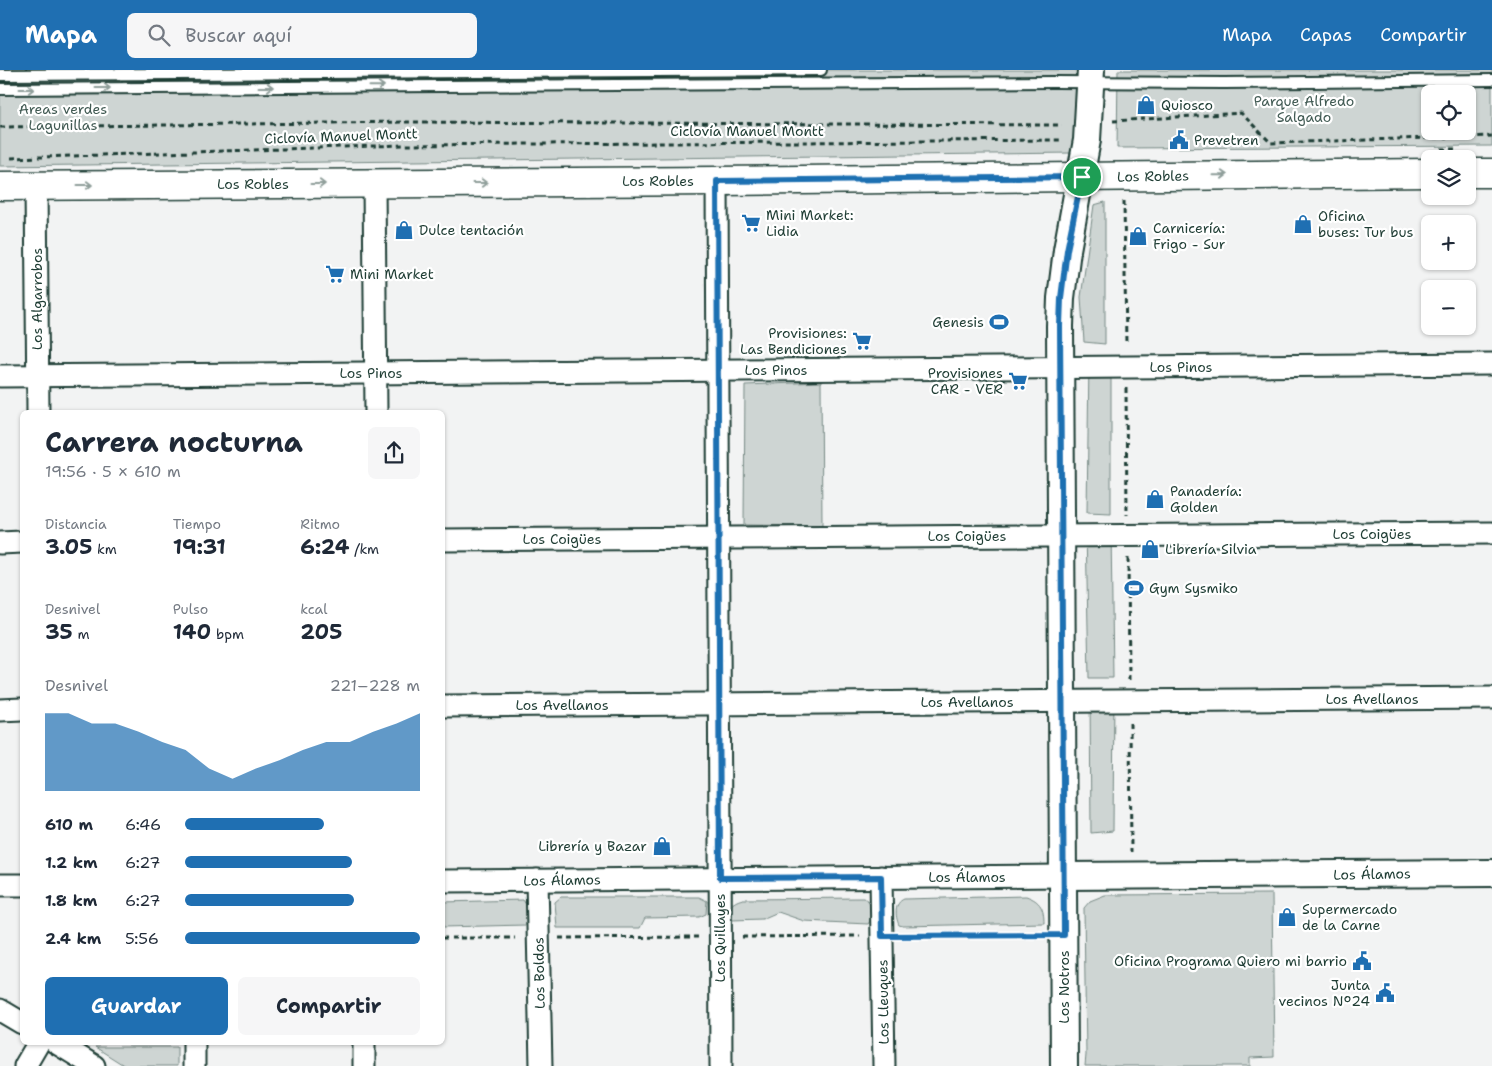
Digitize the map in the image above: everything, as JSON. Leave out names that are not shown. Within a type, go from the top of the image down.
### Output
[{"type":"main road","name":"Los Robles","points":[[0,186],[1082,177],[1421,162]]},
{"type":"main road","points":[[1476,166],[1492,173]]},
{"type":"street","name":"Los Notros","points":[[1064,1066],[1059,368],[1061,298],[1082,177],[1088,131],[1091,76]]},
{"type":"street","name":"Los Quillayes","points":[[717,181],[721,1066]]},
{"type":"street","points":[[374,183],[376,410]]},
{"type":"street","name":"Los Algarrobos","points":[[36,186],[38,410]]},
{"type":"street","name":"Los Pinos","points":[[0,376],[1492,364]]},
{"type":"street","name":"Los Coigües","points":[[445,540],[1492,533]]},
{"type":"street","points":[[0,543],[20,542]]},
{"type":"street","name":"Los Avellanos","points":[[445,706],[1492,698]]},
{"type":"street","points":[[0,710],[20,709]]},
{"type":"street","name":"Los Álamos","points":[[445,881],[1492,873]]},
{"type":"street","name":"Los Lleuques","points":[[881,877],[884,1066]]},
{"type":"street","name":"Los Boldos","points":[[537,880],[541,1066]]},
{"type":"street","points":[[0,885],[20,885]]},
{"type":"street","points":[[0,1010],[20,1022]]},
{"type":"street","points":[[25,1066],[36,1045]]},
{"type":"street","points":[[60,1045],[94,1066]]},
{"type":"street","points":[[194,1045],[194,1066]]},
{"type":"street","points":[[364,1045],[364,1066]]},
{"type":"lane","points":[[0,75],[821,70]]},
{"type":"lane","points":[[0,89],[1091,76],[1224,83],[1492,80]]},
{"type":"path","points":[[0,127],[408,122],[1062,125],[1088,131],[1241,113],[1271,143],[1492,136]]},
{"type":"path","name":"Ciclovía Manuel Montt","points":[[10,158],[404,145],[1088,131]]},
{"type":"path","points":[[445,938],[1064,935]]},
{"type":"green space","name":"Areas verdes Lagunillas","points":[[0,70],[1082,70],[1082,124],[1072,153],[0,166]]},
{"type":"green space","name":"Parque Alfredo Salgado","points":[[1118,70],[1492,70],[1492,146],[1117,148]]},
{"type":"green space","points":[[1105,202],[1105,344],[1084,342],[1081,297],[1094,205]]},
{"type":"green space","points":[[1111,359],[1111,514],[1087,513],[1089,360]]},
{"type":"green space","points":[[821,382],[822,526],[744,525],[745,385]]},
{"type":"green space","points":[[1086,530],[1111,530],[1113,678],[1089,678]]},
{"type":"green space","points":[[1114,690],[1113,831],[1091,833],[1090,691]]},
{"type":"green space","points":[[1272,894],[1274,1057],[1250,1058],[1250,1066],[1085,1066],[1084,908],[1090,901],[1105,895]]},
{"type":"green space","points":[[1026,896],[1035,900],[1041,906],[1044,923],[903,926],[899,925],[897,918],[896,910],[898,903],[904,899]]},
{"type":"green space","points":[[561,897],[699,897],[707,901],[706,914],[699,917],[645,918],[640,928],[557,928],[555,902]]},
{"type":"green space","points":[[863,898],[869,902],[872,909],[868,924],[804,921],[778,912],[762,919],[732,920],[730,916],[731,906],[743,899]]},
{"type":"green space","points":[[523,900],[527,906],[526,925],[445,927],[445,902]]},
{"type":"green space","points":[[95,1047],[177,1047],[177,1066],[125,1066]]},
{"type":"place","name":"Quiosco","points":[[1146,105]]},
{"type":"place","name":"Prevetren","points":[[1179,140]]},
{"type":"place","name":"Mini Market: Lidia","points":[[751,223]]},
{"type":"place","name":"Oficina buses: Tur bus","points":[[1303,224]]},
{"type":"place","name":"Dulce tentación","points":[[404,230]]},
{"type":"place","name":"Carnicería: Frigo - Sur","points":[[1138,236]]},
{"type":"place","name":"Mini Market","points":[[335,274]]},
{"type":"place","name":"Genesis","points":[[999,322]]},
{"type":"place","name":"Provisiones: Las Bendiciones","points":[[862,341]]},
{"type":"place","name":"Provisiones CAR - VER","points":[[1018,381]]},
{"type":"place","name":"Panadería: Golden","points":[[1155,499]]},
{"type":"place","name":"Librería Silvia","points":[[1150,549]]},
{"type":"place","name":"Gym Sysmiko","points":[[1134,588]]},
{"type":"place","name":"Librería y Bazar","points":[[662,846]]},
{"type":"place","name":"Supermercado de la Carne","points":[[1287,917]]},
{"type":"place","name":"Oficina Programa Quiero mi barrio","points":[[1362,961]]},
{"type":"place","name":"Junta vecinos N°24","points":[[1385,993]]},
{"type":"route","points":[[1082,177],[1067,250],[1061,298],[1059,368],[1064,935],[882,936],[881,877],[720,878],[717,181],[1082,177]]}]
